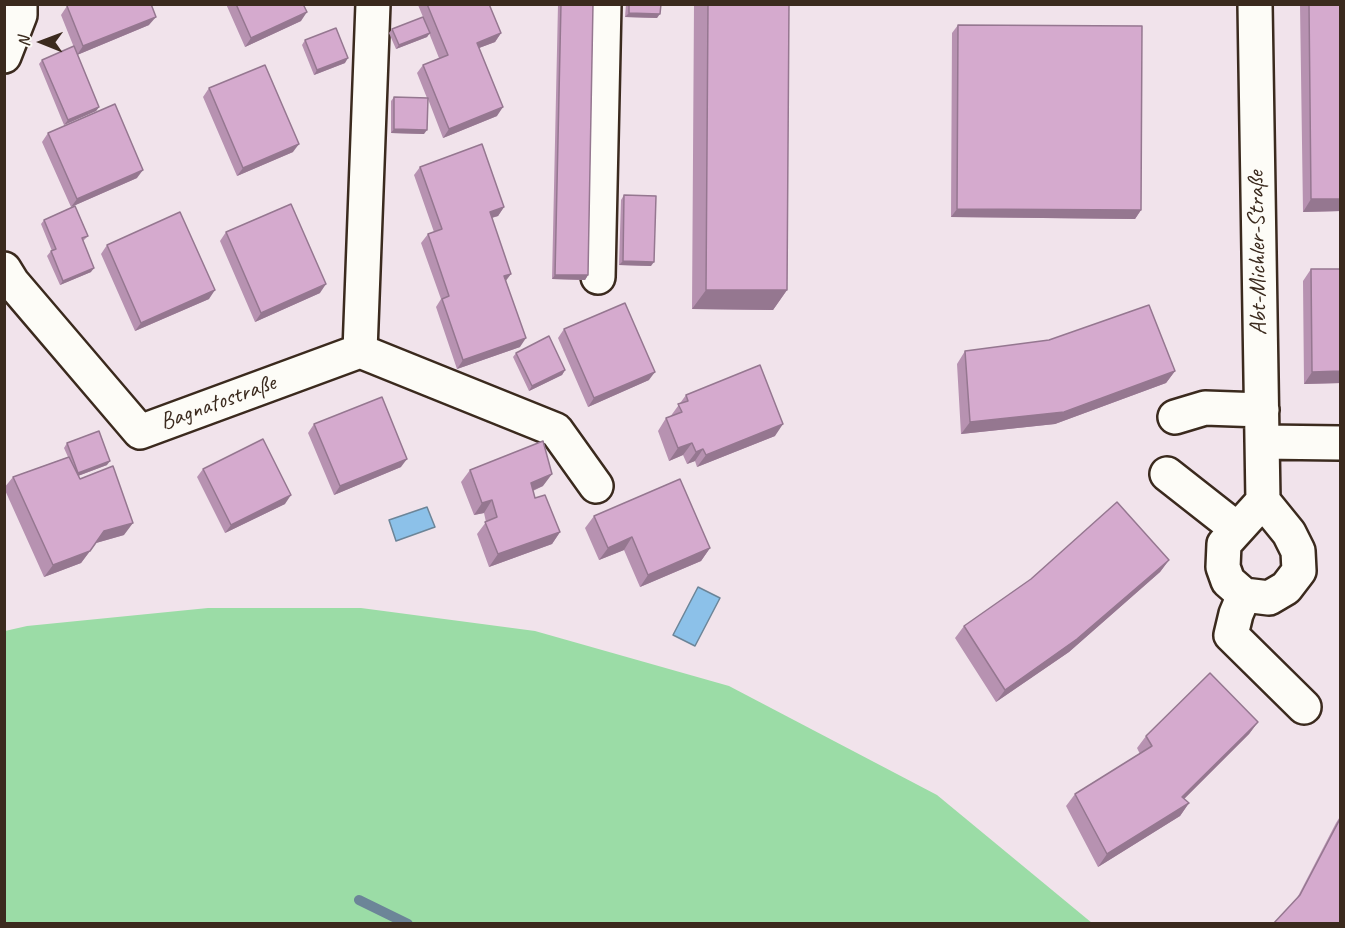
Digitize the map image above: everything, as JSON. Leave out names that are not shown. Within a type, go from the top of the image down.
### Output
[{"type":"street","points":[[4,56],[20,15],[20,4]]},
{"type":"street","points":[[373,4],[360,351],[556,430],[596,486]]},
{"type":"street","points":[[598,277],[604,4]]},
{"type":"street","name":"Abt-Michler-Straße","points":[[1255,4],[1263,501]]},
{"type":"street","name":"Bagnatostraße","points":[[4,269],[12,282],[140,432],[360,351]]},
{"type":"street","points":[[1175,417],[1205,408],[1262,410]]},
{"type":"street","points":[[1262,442],[1341,443]]},
{"type":"street","points":[[1167,474],[1237,529]]},
{"type":"street","points":[[1263,501],[1289,533],[1298,551],[1299,571],[1286,588],[1269,598],[1244,595],[1228,581],[1223,567],[1224,544],[1237,529],[1263,501]]},
{"type":"street","points":[[1244,595],[1231,635],[1304,707]]},
{"type":"green space","points":[[208,608],[361,608],[535,631],[729,686],[937,795],[1092,923],[5,923],[5,631],[27,626]]},
{"type":"water","points":[[427,507],[435,527],[396,541],[389,520]]},
{"type":"water","points":[[698,587],[720,598],[695,646],[673,635]]},
{"type":"building","points":[[70,4],[151,4],[156,17],[83,46],[67,6]]},
{"type":"building","points":[[236,4],[303,4],[307,12],[251,38]]},
{"type":"building","points":[[427,4],[489,4],[501,33],[477,43],[503,107],[449,129],[423,65],[448,55]]},
{"type":"building","points":[[561,4],[593,4],[588,275],[555,275]]},
{"type":"building","points":[[629,4],[661,4],[660,14],[629,13]]},
{"type":"building","points":[[708,4],[789,4],[787,290],[706,290]]},
{"type":"building","points":[[1309,4],[1341,4],[1341,199],[1311,199]]},
{"type":"building","points":[[423,17],[430,33],[399,45],[392,29]]},
{"type":"building","points":[[958,25],[1142,26],[1141,210],[957,209]]},
{"type":"building","points":[[336,28],[348,58],[317,70],[305,40]]},
{"type":"building","points":[[74,46],[99,107],[68,120],[42,60]]},
{"type":"building","points":[[265,65],[299,144],[243,168],[209,88]]},
{"type":"building","points":[[394,97],[428,98],[427,130],[394,129]]},
{"type":"building","points":[[115,104],[143,170],[77,199],[48,133]]},
{"type":"building","points":[[482,144],[504,207],[490,212],[511,274],[504,276],[526,338],[463,360],[442,299],[449,296],[428,234],[442,229],[420,167]]},
{"type":"building","points":[[624,195],[656,196],[654,262],[623,261]]},
{"type":"building","points":[[291,204],[326,284],[261,313],[226,232]]},
{"type":"building","points":[[75,206],[88,236],[82,238],[94,268],[63,281],[51,251],[56,249],[44,220]]},
{"type":"building","points":[[180,212],[215,290],[141,323],[107,245]]},
{"type":"building","points":[[1311,269],[1341,269],[1341,371],[1312,372]]},
{"type":"building","points":[[625,303],[655,372],[594,398],[564,329]]},
{"type":"building","points":[[1149,305],[1175,371],[1064,412],[970,422],[965,351],[1049,340]]},
{"type":"building","points":[[549,336],[565,370],[532,386],[516,353]]},
{"type":"building","points":[[760,365],[783,424],[706,455],[703,449],[696,452],[692,443],[678,448],[666,418],[682,412],[678,404],[688,401],[686,395]]},
{"type":"building","points":[[382,397],[407,459],[340,486],[314,424]]},
{"type":"building","points":[[99,431],[110,461],[78,473],[67,443]]},
{"type":"building","points":[[263,439],[291,495],[231,525],[203,469]]},
{"type":"building","points":[[543,441],[552,474],[531,483],[535,498],[545,495],[560,532],[498,554],[485,522],[497,517],[492,500],[482,503],[470,470]]},
{"type":"building","points":[[69,457],[80,479],[113,466],[133,523],[104,531],[90,551],[53,565],[13,477]]},
{"type":"building","points":[[680,479],[710,548],[648,575],[632,537],[608,548],[594,516]]},
{"type":"building","points":[[1117,502],[1169,560],[1077,639],[1005,690],[964,626],[1031,579]]},
{"type":"building","points":[[1210,673],[1258,722],[1182,797],[1189,803],[1107,854],[1075,794],[1152,746],[1146,736]]},
{"type":"building","points":[[1341,817],[1341,924],[1273,924],[1300,895]]},
{"type":"waterway","points":[[359,900],[408,924]]}]
